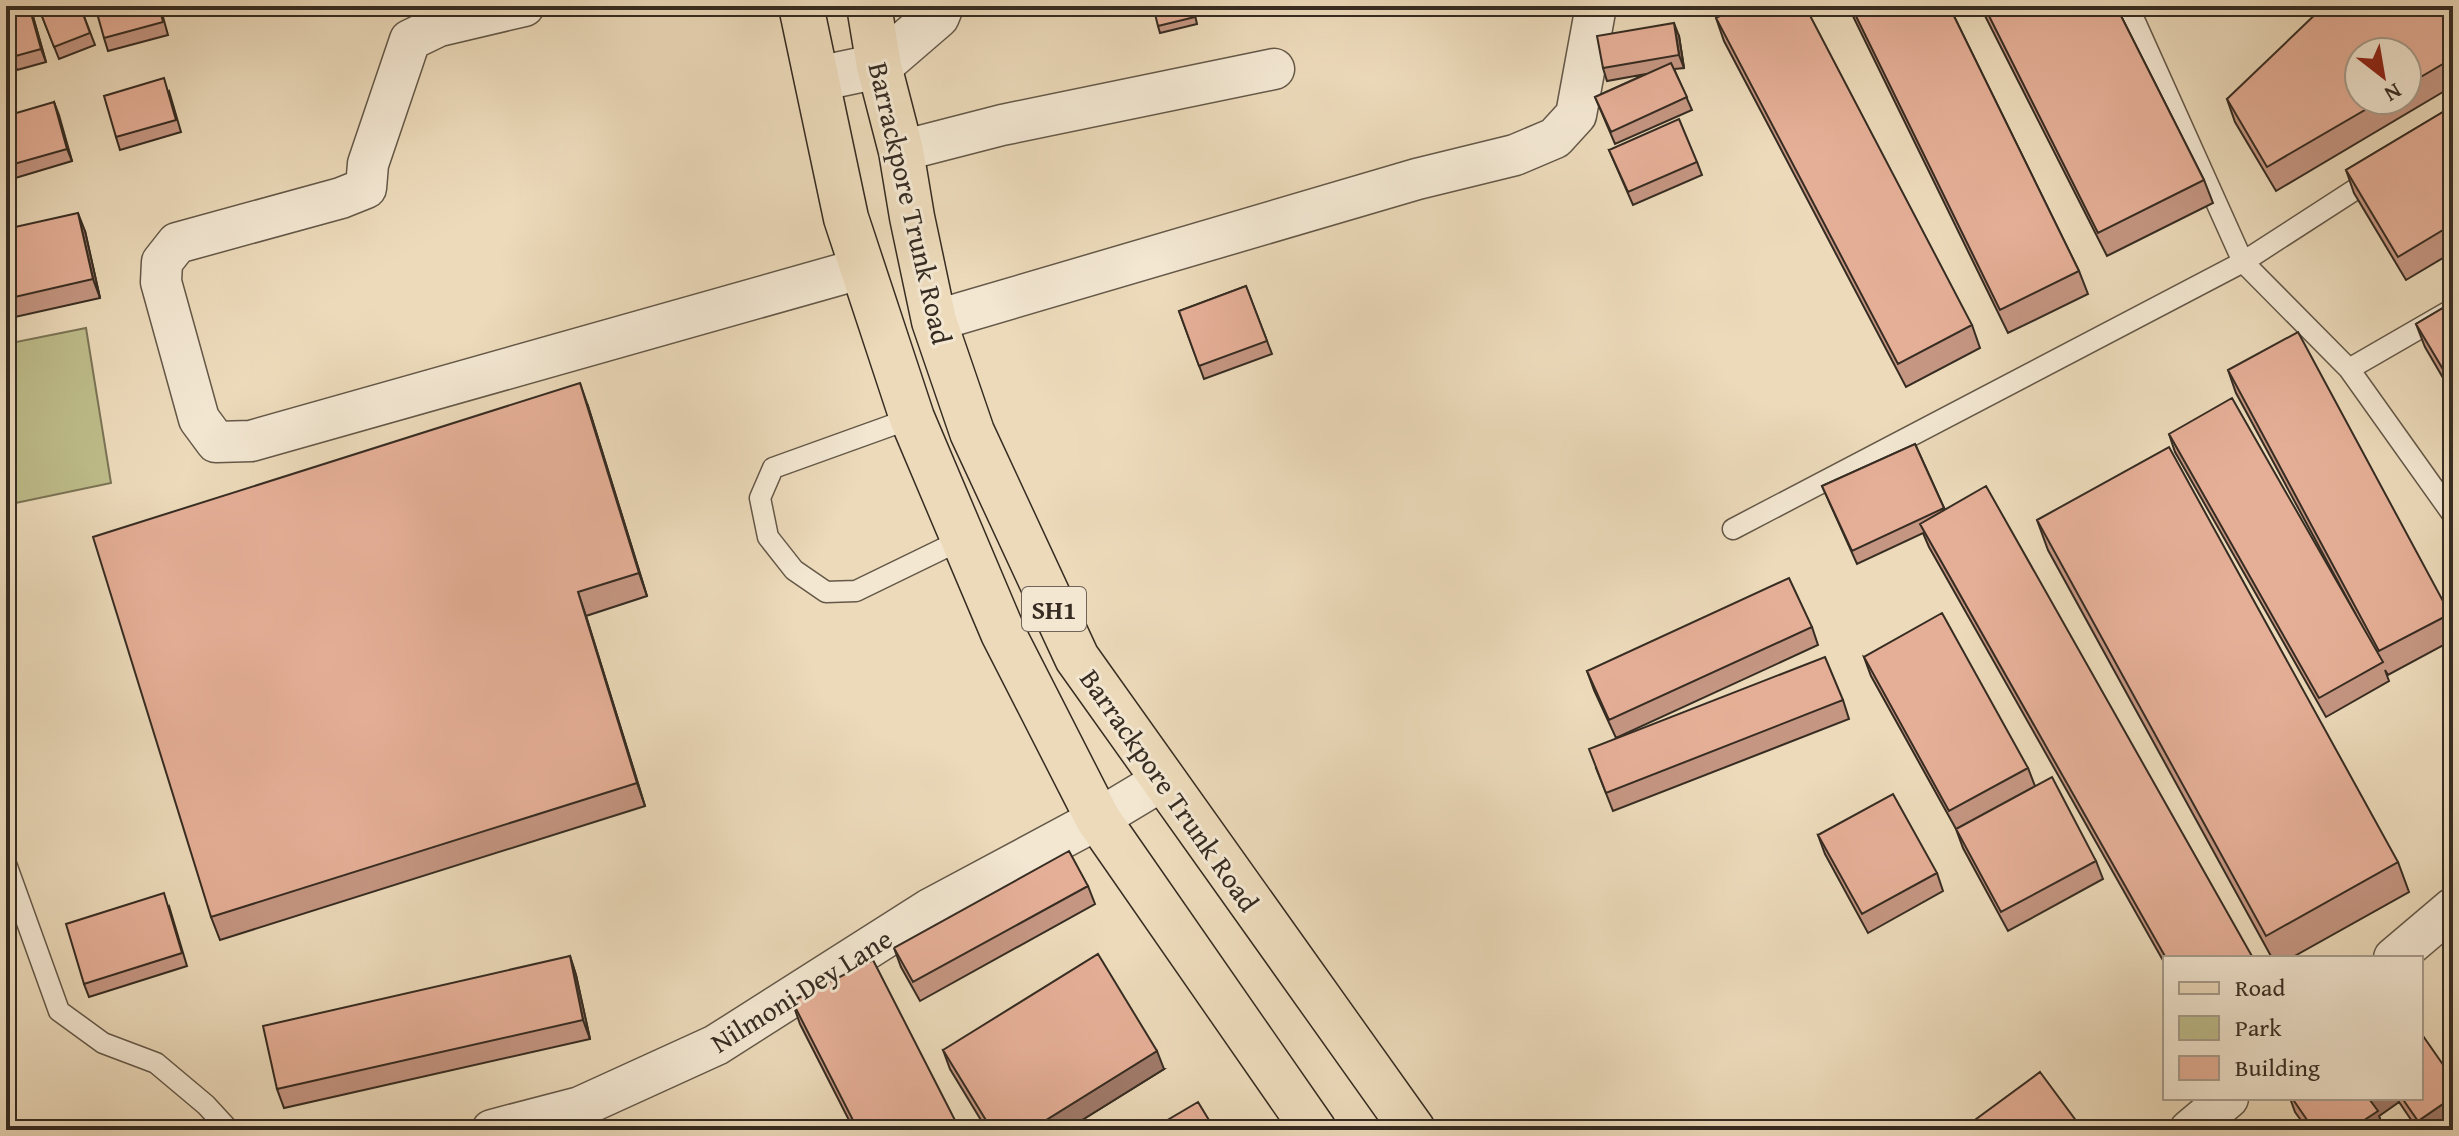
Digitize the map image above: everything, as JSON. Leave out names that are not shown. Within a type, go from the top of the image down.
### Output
[{"type":"main road","name":"Barrackpore Trunk Road","points":[[801,6],[846,218],[912,418],[1003,633],[1098,819],[1314,1130]]},
{"type":"main road","name":"Barrackpore Trunk Road","points":[[869,6],[934,321],[972,432],[1077,658],[1413,1130]]},
{"type":"street","points":[[524,6],[439,26],[410,40],[368,164],[366,188],[341,198],[177,243],[162,262],[161,282],[199,419],[216,442],[251,441],[863,268]]},
{"type":"street","points":[[817,79],[879,66],[937,16],[941,6]]},
{"type":"street","points":[[934,321],[1417,179],[1515,155],[1555,138],[1576,115],[1596,6]]},
{"type":"street","points":[[901,151],[1002,125],[1274,69]]},
{"type":"street","name":"Nilmoni Dey Lane","points":[[492,1130],[580,1107],[716,1045],[930,909],[1098,819],[1163,780]]},
{"type":"street","points":[[2396,956],[2453,908]]},
{"type":"street","points":[[2190,1130],[2226,1100]]},
{"type":"lane","points":[[2128,6],[2243,262],[2349,369],[2453,515]]},
{"type":"lane","points":[[1733,529],[2243,262],[2387,168]]},
{"type":"lane","points":[[2349,369],[2453,309]]},
{"type":"lane","points":[[912,418],[773,468],[760,498],[768,537],[794,570],[826,592],[856,591],[963,539]]},
{"type":"lane","points":[[6,864],[59,1011],[103,1043],[156,1063],[206,1105],[229,1130]]},
{"type":"green space","points":[[86,328],[111,483],[6,505],[6,344]]},
{"type":"building","points":[[6,6],[29,6],[41,49],[12,57],[6,35]]},
{"type":"building","points":[[38,6],[80,6],[90,33],[54,47]]},
{"type":"building","points":[[95,6],[159,6],[163,22],[104,38]]},
{"type":"building","points":[[1153,6],[1192,6],[1195,17],[1158,26]]},
{"type":"building","points":[[1738,6],[1805,6],[1972,325],[1898,364],[1716,18]]},
{"type":"building","points":[[1851,6],[1949,6],[2079,271],[2000,310]]},
{"type":"building","points":[[1984,6],[2116,6],[2204,180],[2098,233]]},
{"type":"building","points":[[2324,6],[2453,6],[2453,58],[2423,76],[2423,36],[2343,36],[2343,116],[2355,116],[2267,167],[2227,99]]},
{"type":"building","points":[[1674,23],[1679,55],[1603,68],[1597,36]]},
{"type":"building","points":[[1671,63],[1687,97],[1611,132],[1595,97]]},
{"type":"building","points":[[164,78],[176,120],[116,137],[104,96]]},
{"type":"building","points":[[54,102],[67,149],[7,166],[6,116]]},
{"type":"building","points":[[2453,106],[2453,224],[2398,257],[2346,170]]},
{"type":"building","points":[[1679,119],[1697,162],[1628,192],[1609,150]]},
{"type":"building","points":[[78,213],[93,279],[6,299],[6,229]]},
{"type":"building","points":[[1246,286],[1267,341],[1199,366],[1179,311]]},
{"type":"building","points":[[2453,302],[2453,386],[2416,324]]},
{"type":"building","points":[[2298,332],[2450,614],[2379,651],[2228,370]]},
{"type":"building","points":[[580,383],[639,573],[578,592],[637,783],[211,917],[93,537]]},
{"type":"building","points":[[2232,398],[2383,662],[2319,698],[2169,434]]},
{"type":"building","points":[[1915,444],[1944,508],[1852,551],[1822,486]]},
{"type":"building","points":[[2169,447],[2398,862],[2266,936],[2037,520]]},
{"type":"building","points":[[1986,486],[2252,956],[2165,956],[1920,524]]},
{"type":"building","points":[[1789,578],[1812,627],[1609,720],[1587,671]]},
{"type":"building","points":[[1942,613],[2028,768],[1949,811],[1864,657]]},
{"type":"building","points":[[1825,657],[1843,700],[1606,793],[1589,749]]},
{"type":"building","points":[[2052,777],[2096,861],[2001,912],[1956,829]]},
{"type":"building","points":[[1893,794],[1937,873],[1862,914],[1818,835]]},
{"type":"building","points":[[1069,851],[1088,886],[913,982],[894,948]]},
{"type":"building","points":[[164,893],[182,953],[84,984],[66,924]]},
{"type":"building","points":[[1098,954],[1157,1051],[1030,1130],[992,1130],[943,1050]]},
{"type":"building","points":[[570,956],[583,1020],[277,1089],[263,1026]]},
{"type":"building","points":[[873,960],[960,1130],[858,1130],[792,1001]]},
{"type":"building","points":[[2423,1036],[2453,1079],[2453,1097],[2418,1121],[2403,1100],[2423,1100]]},
{"type":"building","points":[[2040,1072],[2083,1130],[1971,1130],[1968,1125]]},
{"type":"building","points":[[2293,1100],[2370,1100],[2378,1111],[2349,1130],[2314,1130]]},
{"type":"building","points":[[1198,1102],[1215,1130],[1154,1128]]}]
